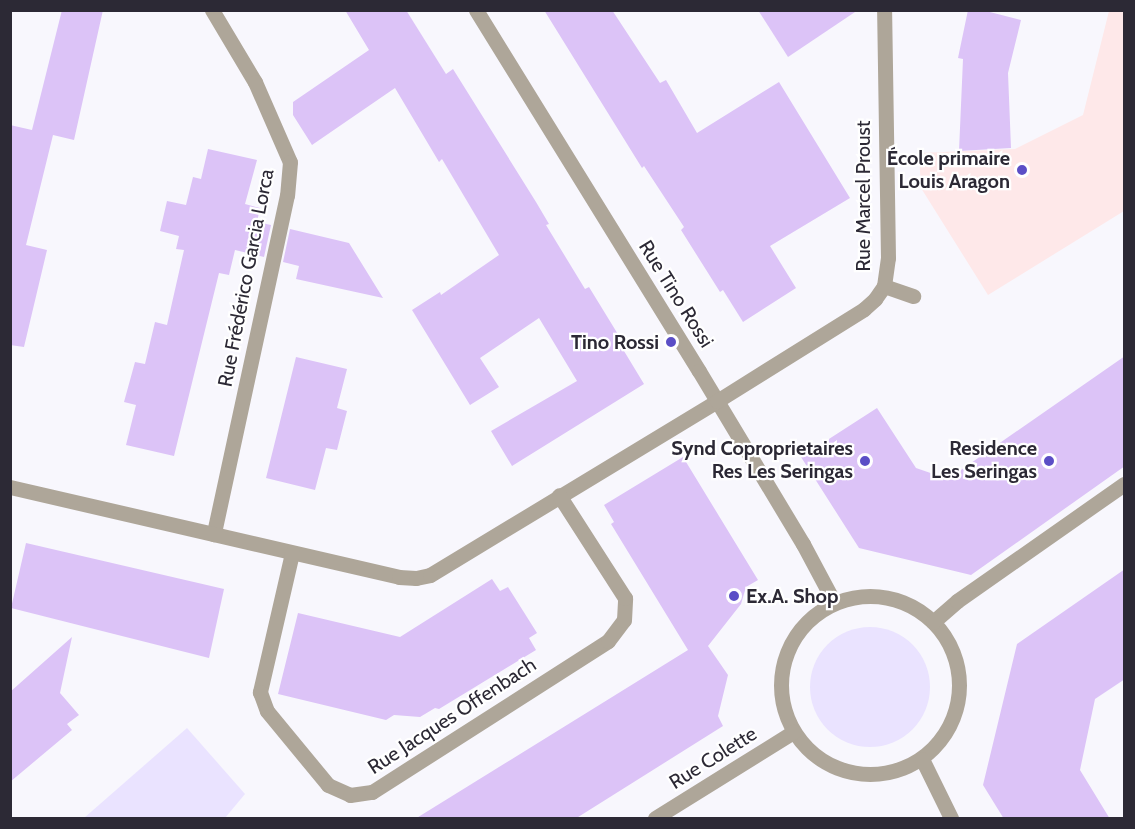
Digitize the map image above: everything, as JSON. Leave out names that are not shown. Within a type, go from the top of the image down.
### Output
[{"type":"street","name":"Rue Frédérico Garcia Lorca","points":[[212,10],[255,82],[290,162],[286,195],[214,534]]},
{"type":"street","name":"Rue Tino Rossi","points":[[476,10],[717,401],[803,544],[834,602]]},
{"type":"street","name":"Rue Marcel Proust","points":[[717,401],[864,309],[884,286],[888,258],[884,10]]},
{"type":"street","points":[[884,286],[913,296]]},
{"type":"street","points":[[10,487],[292,553],[416,578],[430,575],[717,401]]},
{"type":"street","points":[[933,622],[957,601],[1125,484]]},
{"type":"street","name":"Rue Jacques Offenbach","points":[[292,553],[260,692],[267,711],[328,785],[350,795],[372,792],[608,641],[624,620],[625,598],[559,495]]},
{"type":"street","points":[[860,596],[887,597],[912,606],[933,622],[949,642],[955,659],[960,693],[950,726],[941,741],[921,759],[896,772],[866,775],[837,769],[812,754],[793,732],[783,706],[780,680],[786,653],[797,630],[815,613],[834,602],[860,596]]},
{"type":"street","name":"Rue Colette","points":[[655,819],[793,732]]},
{"type":"street","points":[[921,759],[951,819]]},
{"type":"shaded area","name":"École primaire Louis Aragon","points":[[1109,11],[1124,11],[1124,211],[988,295],[921,188],[919,153],[1015,149],[1083,115]]},
{"type":"shaded area","points":[[870,627],[893,631],[913,644],[926,664],[930,687],[926,710],[913,730],[893,743],[870,747],[847,743],[827,730],[814,710],[810,687],[814,664],[827,644],[847,631]]},
{"type":"shaded area","points":[[187,728],[245,794],[225,818],[84,818]]},
{"type":"building","points":[[62,10],[103,10],[74,140],[53,135],[26,245],[47,250],[24,347],[10,345],[10,125],[32,130]]},
{"type":"building","points":[[345,10],[406,10],[446,74],[453,69],[536,202],[549,224],[546,225],[585,289],[589,287],[627,349],[624,351],[644,384],[512,466],[491,431],[577,381],[539,318],[480,358],[499,387],[470,405],[412,310],[440,292],[441,295],[499,255],[442,159],[439,162],[395,88],[312,145],[293,115],[293,102],[369,50]]},
{"type":"building","points":[[544,10],[612,10],[660,83],[666,80],[697,133],[779,82],[850,198],[770,246],[796,288],[743,322],[723,290],[720,292],[681,230],[684,227],[644,166],[642,168]]},
{"type":"building","points":[[758,10],[858,10],[788,57]]},
{"type":"building","points":[[968,10],[982,10],[1021,20],[1008,73],[1011,148],[959,151],[963,59],[958,58]]},
{"type":"building","points":[[208,149],[257,160],[245,204],[260,208],[257,222],[271,225],[264,257],[235,250],[229,275],[219,273],[174,456],[126,445],[136,405],[124,402],[135,362],[145,364],[155,322],[167,325],[184,250],[176,249],[179,236],[160,231],[167,201],[186,205],[193,177],[201,179]]},
{"type":"building","points":[[290,229],[349,243],[383,298],[296,279],[299,266],[283,262]]},
{"type":"building","name":"Residence Les Seringas","points":[[1125,356],[1125,466],[971,575],[859,548],[801,457],[877,408],[916,468],[948,479]]},
{"type":"building","points":[[296,357],[347,369],[337,408],[347,411],[337,450],[326,448],[315,490],[266,478]]},
{"type":"building","points":[[683,457],[758,580],[746,587],[741,604],[708,646],[728,675],[718,716],[723,726],[575,819],[415,819],[688,650],[611,524],[614,522],[604,505]]},
{"type":"building","points":[[26,543],[224,589],[209,658],[11,608]]},
{"type":"building","points":[[1125,569],[1125,679],[1095,699],[1080,770],[1110,819],[1004,819],[983,785],[1017,644]]},
{"type":"building","points":[[492,579],[500,591],[508,587],[537,633],[529,638],[536,650],[439,709],[435,708],[420,717],[394,715],[386,720],[278,694],[298,613],[400,637]]},
{"type":"building","points":[[72,637],[60,693],[79,715],[67,724],[72,730],[10,782],[10,692]]},
{"type":"place","name":"École primaire Louis Aragon","points":[[1022,170]]},
{"type":"place","name":"Tino Rossi","points":[[671,342]]},
{"type":"place","name":"Synd Coproprietaires Res Les Seringas","points":[[865,461]]},
{"type":"place","name":"Residence Les Seringas","points":[[1049,461]]},
{"type":"place","name":"Ex.A. Shop","points":[[734,596]]}]
